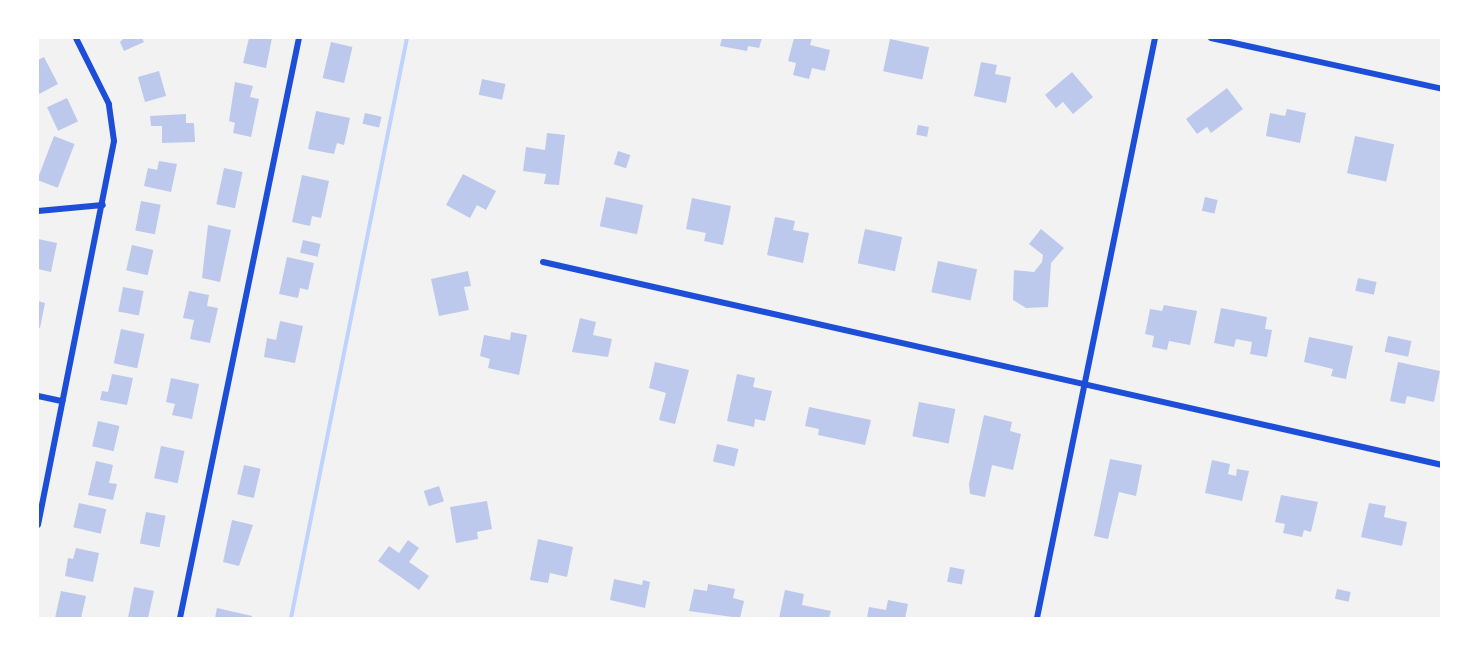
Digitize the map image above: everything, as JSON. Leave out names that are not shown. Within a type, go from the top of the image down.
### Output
[{"type":"street","points":[[38,525],[114,141],[109,104],[76,38]]},
{"type":"street","points":[[180,618],[299,38]]},
{"type":"street","points":[[1037,618],[1155,38]]},
{"type":"street","points":[[1211,38],[1442,90]]},
{"type":"street","points":[[38,211],[103,205]]},
{"type":"street","points":[[543,262],[1442,465]]},
{"type":"street","points":[[38,396],[62,401]]},
{"type":"building","points":[[124,38],[142,38],[144,42],[124,51],[120,42]]},
{"type":"building","points":[[249,38],[272,38],[266,68],[243,63]]},
{"type":"building","points":[[722,38],[762,38],[759,48],[748,46],[747,51],[720,46]]},
{"type":"building","points":[[794,38],[812,38],[810,45],[830,50],[825,71],[812,68],[809,79],[793,75],[796,63],[788,61]]},
{"type":"building","points":[[890,39],[929,47],[922,80],[883,71]]},
{"type":"building","points":[[331,42],[352,47],[344,83],[323,78]]},
{"type":"building","points":[[44,57],[58,84],[39,94],[38,60]]},
{"type":"building","points":[[981,62],[997,65],[995,74],[1011,77],[1006,103],[974,96]]},
{"type":"building","points":[[159,71],[166,96],[145,102],[138,77]]},
{"type":"building","points":[[1072,72],[1093,97],[1073,114],[1063,102],[1056,108],[1045,95]]},
{"type":"building","points":[[482,79],[505,84],[502,100],[479,95]]},
{"type":"building","points":[[235,82],[253,86],[250,97],[259,99],[251,137],[233,133],[235,123],[229,121]]},
{"type":"building","points":[[1227,88],[1243,109],[1211,133],[1207,127],[1197,134],[1186,119]]},
{"type":"building","points":[[67,98],[78,122],[58,131],[47,107]]},
{"type":"building","points":[[1287,109],[1306,113],[1300,143],[1266,136],[1270,113],[1285,116]]},
{"type":"building","points":[[316,111],[350,118],[344,145],[337,143],[334,154],[308,149]]},
{"type":"building","points":[[365,113],[382,117],[379,128],[363,124]]},
{"type":"building","points":[[186,114],[186,123],[194,123],[195,142],[162,143],[162,126],[151,126],[150,116]]},
{"type":"building","points":[[918,125],[929,127],[927,137],[916,135]]},
{"type":"building","points":[[547,133],[565,135],[559,185],[544,184],[546,174],[523,171],[526,147],[545,150]]},
{"type":"building","points":[[54,136],[75,144],[58,188],[38,180]]},
{"type":"building","points":[[1355,136],[1394,144],[1386,181],[1347,173]]},
{"type":"building","points":[[618,151],[630,155],[626,168],[614,164]]},
{"type":"building","points":[[159,161],[177,164],[171,192],[144,186],[148,168],[157,170]]},
{"type":"building","points":[[224,168],[243,172],[235,208],[216,204]]},
{"type":"building","points":[[463,174],[496,191],[486,210],[477,205],[470,218],[446,205]]},
{"type":"building","points":[[302,175],[329,181],[321,218],[312,216],[310,226],[292,222]]},
{"type":"building","points":[[606,197],[643,205],[637,234],[600,226]]},
{"type":"building","points":[[1205,197],[1218,200],[1215,214],[1202,211]]},
{"type":"building","points":[[692,198],[731,206],[723,245],[704,241],[706,233],[686,229]]},
{"type":"building","points":[[141,201],[161,205],[155,234],[135,230]]},
{"type":"building","points":[[775,217],[795,221],[793,230],[809,233],[803,263],[767,255]]},
{"type":"building","points":[[208,225],[231,230],[220,282],[202,278]]},
{"type":"building","points":[[865,229],[902,237],[895,271],[858,263]]},
{"type":"building","points":[[1041,229],[1064,248],[1051,263],[1048,307],[1026,308],[1013,300],[1014,270],[1034,272],[1042,262],[1043,255],[1029,244]]},
{"type":"building","points":[[38,239],[57,243],[51,272],[38,269]]},
{"type":"building","points":[[303,240],[321,244],[318,257],[300,253]]},
{"type":"building","points":[[132,245],[153,250],[148,275],[126,270]]},
{"type":"building","points":[[287,257],[314,263],[308,290],[300,288],[298,298],[279,294]]},
{"type":"building","points":[[938,261],[977,269],[970,301],[931,292]]},
{"type":"building","points":[[468,271],[471,286],[464,287],[469,310],[439,316],[431,279]]},
{"type":"building","points":[[1358,278],[1377,282],[1374,295],[1355,291]]},
{"type":"building","points":[[123,287],[144,291],[139,316],[118,312]]},
{"type":"building","points":[[189,291],[209,295],[207,306],[218,308],[210,343],[190,339],[194,320],[183,318]]},
{"type":"building","points":[[38,301],[45,303],[40,328],[38,327]]},
{"type":"building","points":[[1164,305],[1197,311],[1190,345],[1169,341],[1167,350],[1152,347],[1154,336],[1145,334],[1150,309],[1162,311]]},
{"type":"building","points":[[1221,308],[1267,317],[1265,329],[1272,330],[1267,357],[1250,354],[1252,342],[1236,339],[1234,347],[1214,343]]},
{"type":"building","points":[[580,318],[596,322],[593,335],[612,339],[608,357],[572,352]]},
{"type":"building","points":[[280,321],[303,326],[295,363],[264,357],[267,338],[276,340]]},
{"type":"building","points":[[121,329],[144,334],[137,368],[114,363]]},
{"type":"building","points":[[511,332],[527,335],[519,375],[488,368],[490,359],[480,356],[484,335],[510,340]]},
{"type":"building","points":[[1388,336],[1411,341],[1408,357],[1385,352]]},
{"type":"building","points":[[1309,337],[1353,346],[1346,379],[1331,376],[1333,369],[1304,362]]},
{"type":"building","points":[[655,362],[689,370],[675,424],[659,420],[666,393],[649,388]]},
{"type":"building","points":[[1398,362],[1440,371],[1434,402],[1407,396],[1405,404],[1390,401]]},
{"type":"building","points":[[112,374],[133,378],[127,405],[100,400],[102,391],[108,392]]},
{"type":"building","points":[[737,374],[755,378],[753,387],[772,391],[765,421],[755,419],[754,427],[727,421]]},
{"type":"building","points":[[171,378],[199,384],[192,419],[172,415],[175,404],[166,402]]},
{"type":"building","points":[[919,402],[955,409],[949,443],[912,436]]},
{"type":"building","points":[[809,407],[871,420],[865,445],[818,435],[819,429],[805,426]]},
{"type":"building","points":[[984,415],[1012,422],[1010,431],[1021,434],[1013,470],[992,465],[985,497],[970,494],[969,484]]},
{"type":"building","points":[[98,421],[119,426],[114,451],[92,446]]},
{"type":"building","points":[[717,444],[738,449],[734,466],[713,462]]},
{"type":"building","points":[[161,446],[184,451],[178,483],[154,478]]},
{"type":"building","points":[[1110,459],[1142,465],[1136,496],[1119,492],[1108,539],[1094,536]]},
{"type":"building","points":[[1212,460],[1230,464],[1228,474],[1236,476],[1237,469],[1249,471],[1242,501],[1205,493]]},
{"type":"building","points":[[96,461],[113,465],[109,483],[117,484],[113,500],[88,495]]},
{"type":"building","points":[[244,465],[261,469],[254,498],[237,494]]},
{"type":"building","points":[[439,486],[444,501],[429,506],[424,491]]},
{"type":"building","points":[[1281,495],[1318,502],[1311,532],[1304,530],[1302,537],[1283,533],[1285,524],[1275,522]]},
{"type":"building","points":[[487,501],[492,529],[477,532],[478,539],[456,543],[450,507]]},
{"type":"building","points":[[79,503],[106,509],[101,534],[73,527]]},
{"type":"building","points":[[1369,503],[1386,506],[1384,517],[1407,522],[1402,546],[1361,537]]},
{"type":"building","points":[[146,512],[166,516],[160,547],[140,543]]},
{"type":"building","points":[[232,520],[253,525],[239,566],[223,562]]},
{"type":"building","points":[[538,539],[573,547],[567,577],[550,573],[548,583],[530,580]]},
{"type":"building","points":[[408,540],[419,548],[409,562],[429,576],[419,590],[378,561],[389,546],[399,553]]},
{"type":"building","points":[[76,548],[99,553],[93,582],[65,576],[68,558],[73,559]]},
{"type":"building","points":[[950,567],[965,570],[962,585],[947,582]]},
{"type":"building","points":[[614,579],[642,585],[643,580],[650,582],[645,608],[610,600]]},
{"type":"building","points":[[708,584],[735,589],[733,598],[744,601],[740,618],[689,611],[694,589],[707,591]]},
{"type":"building","points":[[134,587],[154,591],[148,618],[128,618]]},
{"type":"building","points":[[1337,589],[1351,592],[1349,602],[1335,599]]},
{"type":"building","points":[[785,590],[804,594],[802,605],[831,611],[829,618],[779,618]]},
{"type":"building","points":[[61,591],[86,596],[81,618],[55,618]]},
{"type":"building","points":[[888,600],[908,604],[905,618],[867,618],[869,607],[886,610]]},
{"type":"building","points":[[217,608],[252,616],[252,618],[215,618]]},
{"type":"waterway","points":[[291,618],[407,38]]}]
